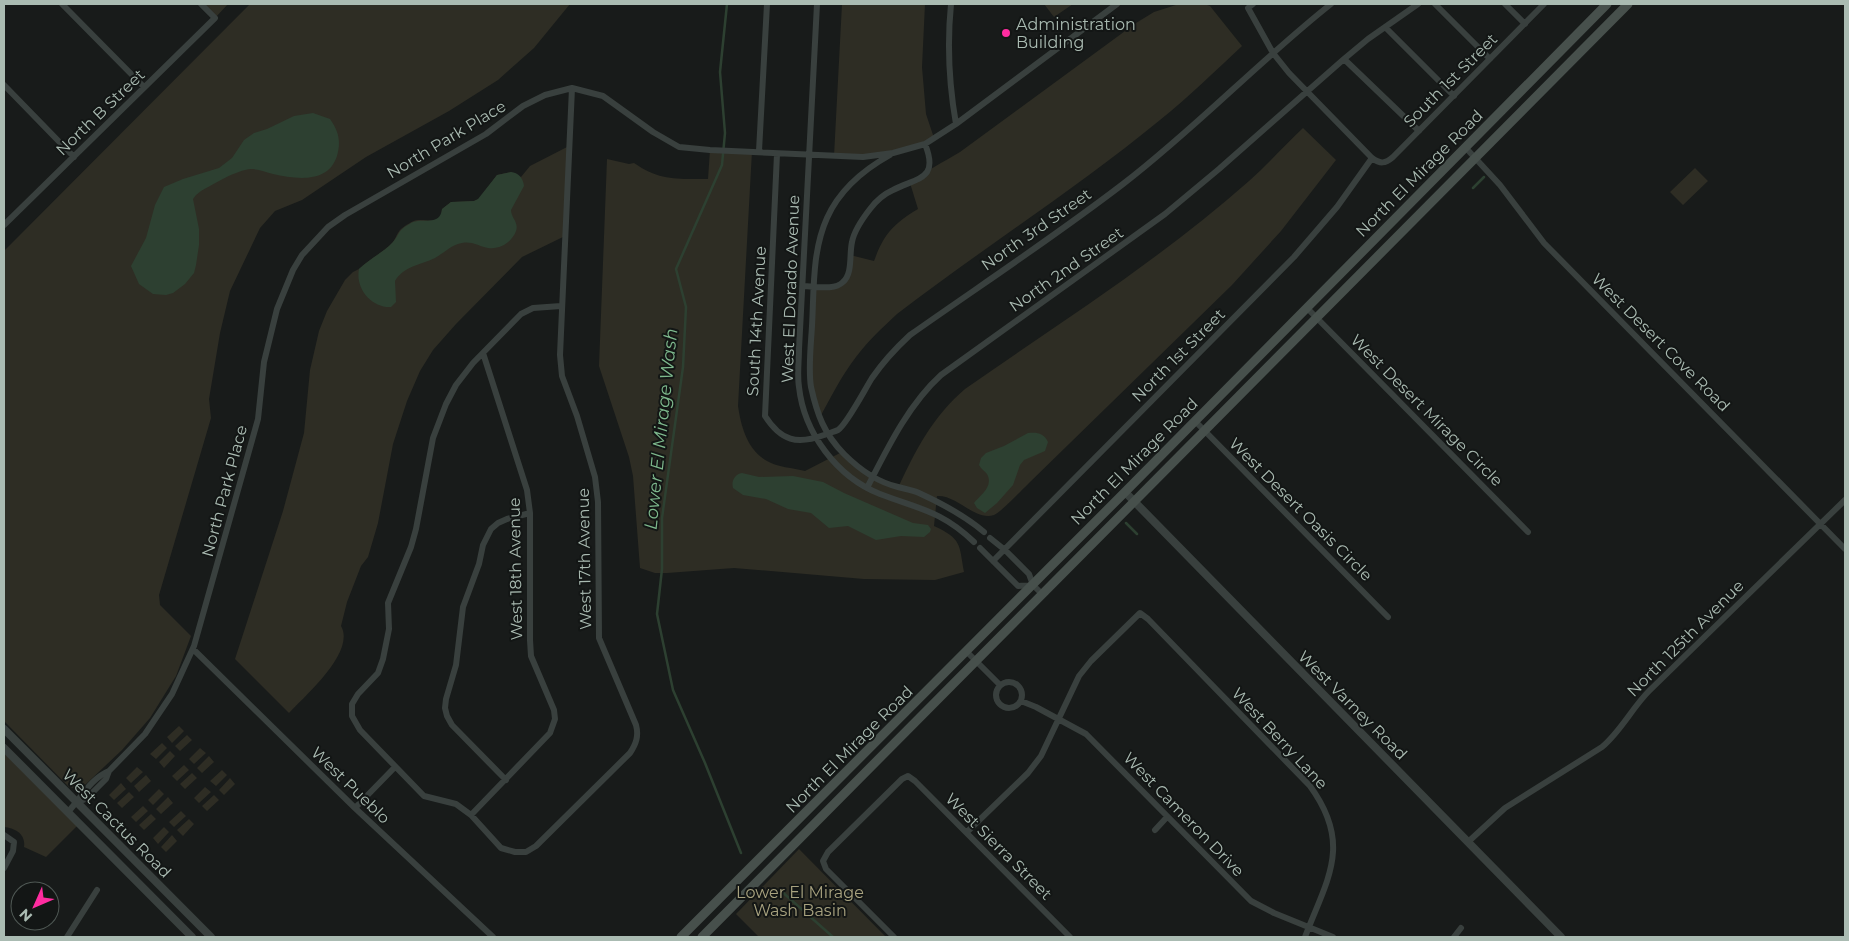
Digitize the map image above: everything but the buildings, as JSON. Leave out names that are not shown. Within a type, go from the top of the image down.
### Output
[{"type":"main road","name":"North El Mirage Road","points":[[681,937],[967,652],[1607,4]]},
{"type":"main road","name":"North El Mirage Road","points":[[702,937],[977,662],[1474,157],[1628,4]]},
{"type":"street","points":[[62,4],[144,88]]},
{"type":"street","name":"North B Street","points":[[4,225],[215,18],[201,4]]},
{"type":"street","points":[[759,151],[767,4]]},
{"type":"street","name":"West El Dorado Avenue","points":[[817,4],[803,286],[798,349],[799,388],[808,421],[815,438],[843,472],[867,488],[937,515],[956,526],[974,542]]},
{"type":"street","points":[[950,4],[948,40],[950,90],[956,124]]},
{"type":"street","name":"North Park Place","points":[[68,812],[77,802],[86,799],[106,779],[109,771],[145,734],[172,694],[193,649],[258,419],[264,362],[277,309],[293,270],[302,255],[328,228],[345,215],[486,134],[523,106],[545,95],[572,88],[603,96],[653,132],[673,144],[685,148],[866,157],[893,153],[925,144],[956,124],[1117,4]]},
{"type":"street","name":"North 3rd Street","points":[[826,434],[839,429],[882,364],[910,335],[1123,184],[1184,134],[1273,53],[1332,4]]},
{"type":"street","name":"North 2nd Street","points":[[867,488],[913,407],[928,387],[941,375],[1165,214],[1344,59],[1418,4]]},
{"type":"street","points":[[1434,4],[1490,59]]},
{"type":"street","points":[[1505,4],[1525,24]]},
{"type":"street","name":"South 1st Street","points":[[1372,158],[1377,162],[1387,162],[1419,132],[1544,4]]},
{"type":"street","points":[[1250,6],[1273,53],[1288,73],[1372,158]]},
{"type":"street","points":[[1385,27],[1454,96]]},
{"type":"street","points":[[1344,59],[1419,132]]},
{"type":"street","points":[[4,85],[74,157]]},
{"type":"street","name":"West 17th Avenue","points":[[561,306],[533,308],[522,314],[483,352],[456,384],[434,438],[416,530],[388,603],[389,629],[383,659],[378,673],[358,694],[352,704],[352,716],[360,730],[424,796],[456,804],[471,815],[502,848],[515,852],[526,852],[536,846],[630,753],[637,739],[636,725],[599,638],[598,502],[595,477],[577,416],[562,376],[560,355],[561,306],[572,88]]},
{"type":"street","points":[[803,286],[833,288],[847,277],[852,240],[870,209],[881,198],[892,191],[918,180],[926,174],[930,164],[925,144]]},
{"type":"street","name":"West Desert Cove Road","points":[[1465,147],[1500,185],[1544,243],[1845,549]]},
{"type":"street","name":"West El Dorado Avenue","points":[[893,153],[866,169],[836,201],[827,217],[817,250],[811,347],[811,385],[826,434],[853,463],[883,482],[918,493],[941,503],[970,520],[984,532]]},
{"type":"street","name":"South 14th Avenue","points":[[777,154],[765,416],[773,428],[783,437],[791,440],[815,438],[826,434]]},
{"type":"street","name":"North 1st Street","points":[[993,561],[1294,257],[1336,207],[1372,158]]},
{"type":"street","name":"West Desert Mirage Circle","points":[[1307,308],[1528,532]]},
{"type":"street","name":"West 18th Avenue","points":[[471,815],[550,733],[555,719],[554,710],[531,656],[530,513],[527,490],[483,352]]},
{"type":"street","name":"West Desert Oasis Circle","points":[[1195,422],[1388,617]]},
{"type":"street","name":"West Varney Road","points":[[1125,492],[1561,937]]},
{"type":"street","name":"North 125th Avenue","points":[[1468,842],[1505,808],[1602,747],[1613,738],[1644,696],[1845,500]]},
{"type":"street","points":[[506,780],[452,725],[445,708],[456,665],[463,606],[483,545],[491,529],[498,523],[530,513]]},
{"type":"street","points":[[990,538],[1029,574],[1033,585],[1042,595]]},
{"type":"street","points":[[980,548],[1018,586],[1033,585]]},
{"type":"street","name":"West Berry Lane","points":[[1058,719],[1079,676],[1091,661],[1140,613],[1148,619],[1310,786],[1319,798],[1331,828],[1333,850],[1329,877],[1305,937]]},
{"type":"street","name":"West Pueblo","points":[[193,649],[355,808],[493,937]]},
{"type":"street","points":[[967,652],[1000,685]]},
{"type":"street","points":[[1008,682],[1017,684],[1022,692],[1021,701],[1011,708],[999,704],[996,692],[1000,685],[1008,682]]},
{"type":"street","name":"West Cameron Drive","points":[[1021,701],[1086,734],[1251,901],[1274,913],[1333,937]]},
{"type":"street","points":[[967,832],[1028,773],[1041,756],[1058,719]]},
{"type":"street","name":"West Cactus Road","points":[[4,729],[211,937]]},
{"type":"street","name":"West Cactus Road","points":[[4,748],[192,937]]},
{"type":"street","points":[[355,808],[395,767]]},
{"type":"street","name":"West Sierra Street","points":[[894,937],[826,870],[823,861],[828,852],[902,779],[908,776],[915,780],[1070,937]]},
{"type":"street","points":[[1155,830],[1167,817]]},
{"type":"street","points":[[4,835],[14,842],[13,851],[4,868]]},
{"type":"street","points":[[66,937],[97,890]]},
{"type":"street","points":[[1454,937],[1461,928]]},
{"type":"green space","points":[[201,4],[228,4],[215,18]]},
{"type":"green space","points":[[250,4],[570,4],[534,48],[498,80],[449,111],[366,157],[302,200],[275,211],[260,228],[230,291],[220,333],[209,399],[211,418],[159,595],[160,605],[191,636],[176,676],[150,718],[122,750],[86,784],[79,789],[69,787],[4,721],[4,251]]},
{"type":"green space","points":[[842,4],[925,4],[922,67],[926,114],[934,138],[893,153],[834,156]]},
{"type":"green space","points":[[1044,4],[1073,4],[1054,17]]},
{"type":"green space","points":[[1179,4],[1204,4],[1210,6],[1242,46],[1181,102],[1128,145],[897,314],[870,340],[856,357],[841,379],[820,417],[811,385],[814,286],[833,287],[844,282],[850,255],[874,261],[890,230],[918,209],[910,183],[960,152],[1136,23],[1154,12]]},
{"type":"green space","points":[[1303,128],[1336,160],[1281,231],[1232,285],[997,513],[987,516],[973,511],[952,499],[937,496],[934,526],[950,535],[958,543],[964,572],[935,580],[864,579],[734,568],[655,573],[640,568],[633,476],[629,457],[599,366],[607,159],[629,164],[634,163],[652,173],[669,178],[708,179],[710,150],[752,151],[738,406],[746,437],[754,451],[775,465],[805,471],[842,452],[853,463],[898,488],[911,461],[934,422],[965,389],[1110,289],[1181,237],[1249,181]]},
{"type":"green space","points":[[569,146],[565,236],[522,257],[456,324],[433,350],[420,371],[407,401],[393,444],[378,523],[368,557],[361,566],[347,602],[341,626],[344,637],[341,648],[327,673],[289,713],[235,659],[283,511],[304,433],[310,370],[319,331],[327,311],[345,280],[389,246],[400,231],[411,222],[416,220],[437,220],[442,209],[451,202],[479,199],[497,175],[511,172],[521,177],[530,166]]},
{"type":"green space","points":[[1695,168],[1708,181],[1683,205],[1670,192]]},
{"type":"green space","points":[[179,726],[184,731],[172,743],[167,737]]},
{"type":"green space","points":[[187,735],[192,740],[180,751],[175,746]]},
{"type":"green space","points":[[162,743],[167,748],[156,759],[150,754]]},
{"type":"green space","points":[[200,748],[206,753],[194,764],[189,759]]},
{"type":"green space","points":[[170,751],[175,756],[164,768],[159,762]]},
{"type":"green space","points":[[4,753],[77,826],[46,857],[24,847],[23,839],[19,832],[4,827]]},
{"type":"green space","points":[[209,756],[214,762],[202,773],[197,768]]},
{"type":"green space","points":[[184,765],[189,770],[177,781],[172,776]]},
{"type":"green space","points":[[137,767],[143,772],[131,783],[126,778]]},
{"type":"green space","points":[[222,770],[227,775],[216,786],[210,781]]},
{"type":"green space","points":[[192,773],[197,778],[185,789],[180,784]]},
{"type":"green space","points":[[146,775],[151,781],[139,792],[134,786]]},
{"type":"green space","points":[[230,778],[235,784],[224,795],[219,790]]},
{"type":"green space","points":[[121,783],[126,789],[114,800],[109,795]]},
{"type":"green space","points":[[205,787],[211,792],[199,803],[194,798]]},
{"type":"green space","points":[[159,789],[164,794],[153,805],[148,800]]},
{"type":"green space","points":[[129,792],[134,797],[122,808],[117,803]]},
{"type":"green space","points":[[214,795],[219,800],[207,811],[202,806]]},
{"type":"green space","points":[[168,797],[173,803],[161,814],[156,809]]},
{"type":"green space","points":[[143,806],[148,811],[136,822],[131,817]]},
{"type":"green space","points":[[181,811],[186,816],[174,827],[169,822]]},
{"type":"green space","points":[[151,814],[156,819],[144,830],[139,825]]},
{"type":"green space","points":[[189,819],[194,824],[183,836],[177,830]]},
{"type":"green space","points":[[164,827],[169,832],[158,844],[153,838]]},
{"type":"green space","points":[[172,835],[177,841],[166,852],[161,847]]},
{"type":"green space","name":"Lower El Mirage Wash Basin","points":[[799,849],[886,937],[759,937],[736,914]]},
{"type":"shaded area","points":[[313,113],[330,119],[335,128],[339,146],[333,165],[319,175],[301,178],[282,176],[259,170],[245,170],[201,191],[193,199],[199,229],[199,245],[194,273],[185,284],[173,293],[166,295],[153,294],[139,284],[131,266],[146,238],[155,205],[164,187],[219,168],[232,158],[244,140],[254,133],[294,116]]},
{"type":"shaded area","points":[[511,172],[520,176],[524,186],[511,210],[517,228],[509,242],[497,248],[488,248],[469,243],[458,244],[435,258],[413,266],[403,272],[395,281],[396,302],[391,307],[377,304],[366,296],[360,284],[359,269],[389,246],[403,228],[415,221],[438,218],[441,215],[442,209],[451,202],[474,201],[478,199],[497,175]]},
{"type":"shaded area","points":[[1028,433],[1037,433],[1044,437],[1048,442],[1045,451],[1024,460],[1020,465],[1013,485],[985,513],[977,508],[974,503],[988,487],[989,483],[987,474],[979,465],[981,458],[986,453]]},
{"type":"shaded area","points":[[742,473],[759,477],[793,476],[823,482],[913,523],[928,525],[931,529],[924,537],[901,536],[876,540],[848,526],[829,528],[811,513],[788,509],[766,499],[743,495],[733,488],[733,480]]},
{"type":"waterway","name":"Lower El Mirage Wash","points":[[727,4],[720,72],[725,133],[722,165],[676,269],[686,307],[683,367],[662,518],[662,569],[657,614],[673,690],[741,853]]},
{"type":"waterway","points":[[1473,188],[1484,177]]},
{"type":"waterway","points":[[1126,523],[1137,534]]},
{"type":"waterway","name":"Lower El Mirage Wash","points":[[780,890],[833,937]]},
{"type":"place","name":"Administration Building","points":[[1006,33]]}]
